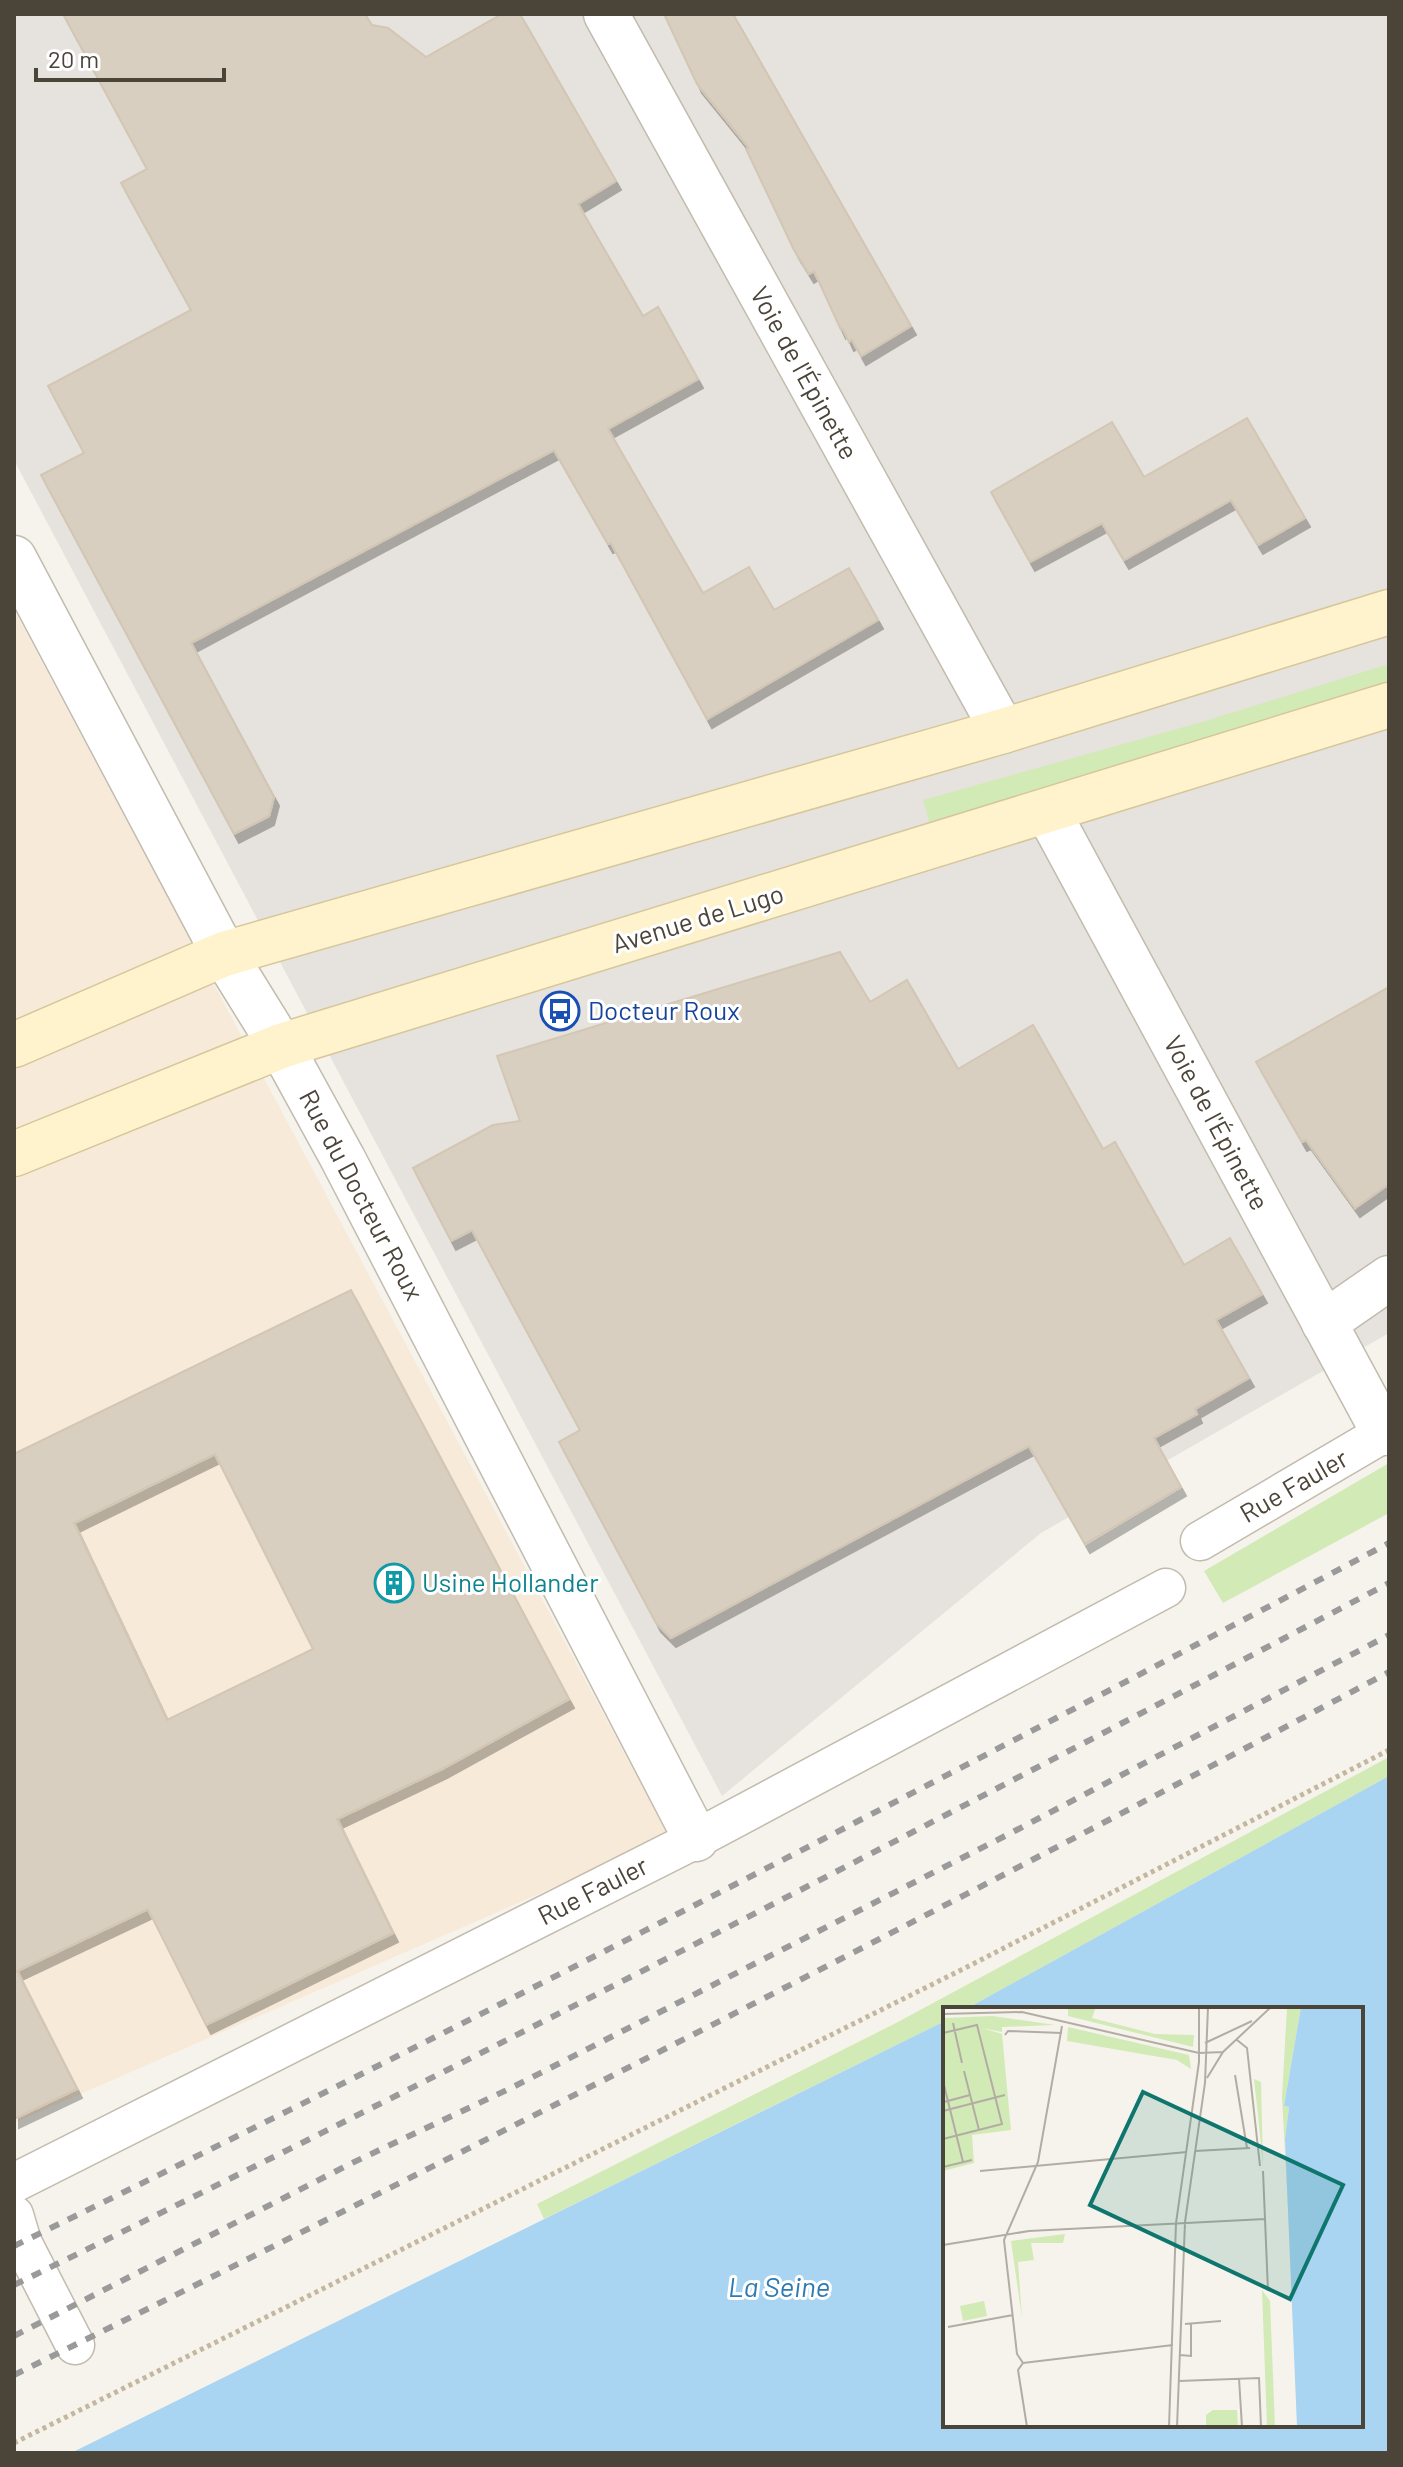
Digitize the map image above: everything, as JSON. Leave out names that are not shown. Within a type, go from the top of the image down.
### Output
[{"type":"main road","points":[[14,1045],[224,954],[1003,731],[1389,612]]},
{"type":"main road","name":"Avenue de Lugo","points":[[14,1154],[281,1046],[1389,705]]},
{"type":"street","name":"Voie de l'Épinette","points":[[606,14],[1003,731]]},
{"type":"street","name":"Rue du Docteur Roux","points":[[14,558],[224,954],[281,1046],[343,1159],[696,1839]]},
{"type":"street","name":"Voie de l'Épinette","points":[[1048,812],[1386,1432]]},
{"type":"street","points":[[1324,1323],[1389,1278]]},
{"type":"lane","name":"Rue Fauler","points":[[1200,1541],[1386,1432]]},
{"type":"lane","name":"Rue Fauler","points":[[14,2183],[696,1839],[1166,1588]]},
{"type":"lane","points":[[14,2215],[22,2242],[75,2345]]},
{"type":"path","points":[[14,2443],[953,1974],[1389,1750]]},
{"type":"shaded area","points":[[14,14],[1389,14],[1389,1333],[1041,1533],[722,1796],[14,460]]},
{"type":"shaded area","points":[[14,610],[669,1837],[14,2123]]},
{"type":"green space","points":[[1389,664],[1389,689],[931,827],[923,800],[1202,722]]},
{"type":"green space","points":[[1389,1463],[1389,1513],[1223,1603],[1204,1571]]},
{"type":"green space","points":[[1389,1757],[1389,1776],[970,2007],[943,2007],[943,2022],[544,2219],[537,2204],[896,2023]]},
{"type":"water","name":"La Seine","points":[[1389,1776],[1389,2453],[71,2453],[943,2022],[943,2427],[1363,2427],[1363,2007],[970,2007]]},
{"type":"building","points":[[63,14],[365,14],[372,25],[388,28],[426,57],[502,14],[520,14],[616,181],[578,204],[643,316],[658,307],[698,379],[608,429],[703,593],[749,567],[774,610],[849,568],[878,620],[707,719],[611,543],[608,544],[554,450],[191,643],[274,797],[269,816],[234,834],[41,475],[84,453],[48,386],[191,310],[121,183],[147,169]]},
{"type":"building","points":[[664,14],[733,14],[911,326],[861,356],[852,340],[849,342],[814,271],[809,274],[794,250],[746,149],[749,148],[697,84]]},
{"type":"building","points":[[1247,418],[1305,518],[1258,545],[1231,500],[1124,560],[1102,523],[1030,562],[991,492],[1112,422],[1144,477]]},
{"type":"building","points":[[840,952],[870,1002],[907,980],[958,1069],[1033,1025],[1103,1149],[1115,1142],[1184,1265],[1230,1238],[1262,1294],[1216,1320],[1249,1378],[1195,1409],[1197,1414],[1154,1438],[1181,1487],[1085,1544],[1029,1446],[671,1638],[656,1623],[559,1442],[580,1430],[472,1230],[451,1241],[413,1168],[493,1125],[520,1121],[497,1056]]},
{"type":"building","points":[[1389,987],[1389,1184],[1355,1208],[1306,1140],[1302,1142],[1256,1062]]},
{"type":"building","points":[[351,1290],[569,1699],[442,1769],[337,1819],[393,1933],[206,2025],[148,1909],[17,1971],[77,2089],[14,2119],[14,1454]],"holes":[[[215,1454],[313,1649],[167,1720],[74,1523]]]},
{"type":"railway","points":[[14,2246],[704,1900],[1389,1543]]},
{"type":"railway","points":[[14,2285],[704,1939],[1389,1583]]},
{"type":"railway","points":[[14,2336],[352,2163],[511,2088],[1007,1835],[1389,1635]]},
{"type":"railway","points":[[14,2375],[704,2029],[1389,1672]]},
{"type":"place","name":"Docteur Roux","points":[[560,1011]]},
{"type":"place","name":"Usine Hollander","points":[[394,1583]]}]
